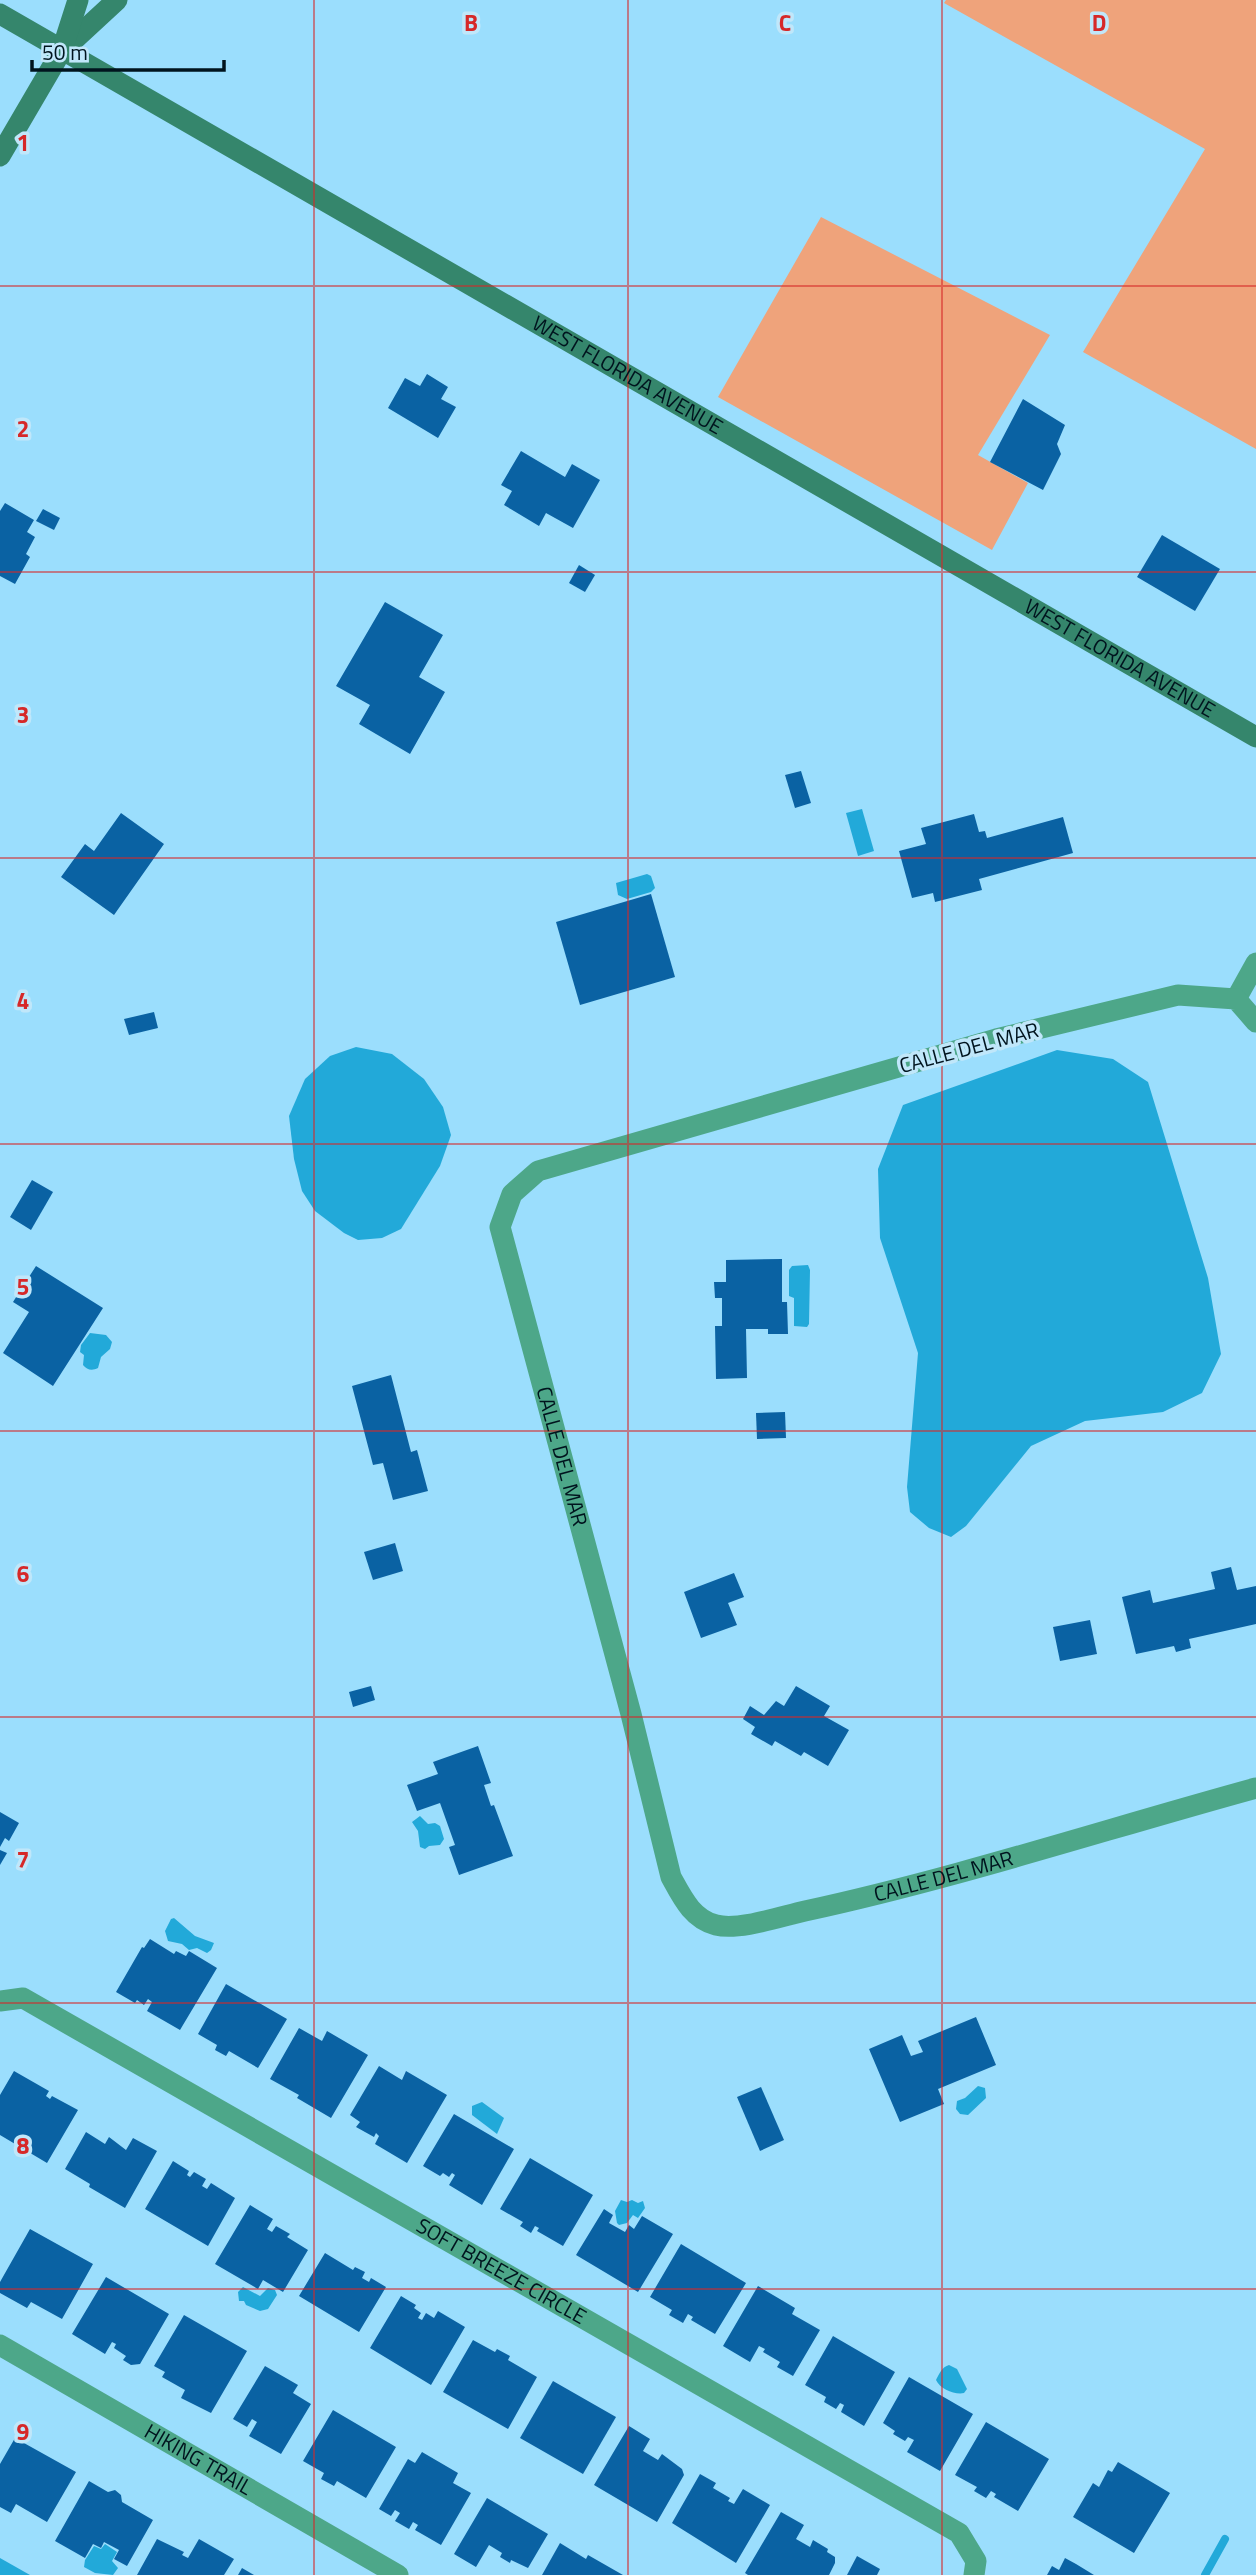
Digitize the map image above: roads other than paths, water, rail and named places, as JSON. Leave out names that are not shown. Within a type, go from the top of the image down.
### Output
[{"type":"street","points":[[0,156],[62,50],[78,0]]},
{"type":"street","points":[[62,50],[117,0]]},
{"type":"street","name":"WEST FLORIDA AVENUE","points":[[0,14],[1256,737]]},
{"type":"street","points":[[1256,963],[1236,999],[1256,1023]]},
{"type":"street","name":"CALLE DEL MAR","points":[[1236,999],[1178,995],[996,1039],[538,1171],[512,1194],[500,1227],[631,1714],[671,1877],[682,1898],[697,1917],[718,1926],[744,1924],[860,1899],[1256,1788]]},
{"type":"street","name":"SOFT BREEZE CIRCLE","points":[[0,2001],[23,1998],[959,2533],[976,2561],[974,2575]]},
{"type":"street","name":"HIKING TRAIL","points":[[0,2345],[398,2575]]},
{"type":"water","points":[[862,809],[874,851],[858,856],[846,813]]},
{"type":"water","points":[[647,874],[651,876],[655,888],[651,892],[627,899],[618,895],[616,883]]},
{"type":"water","points":[[356,1047],[392,1054],[424,1079],[443,1107],[451,1135],[440,1166],[401,1229],[382,1238],[358,1240],[315,1211],[302,1191],[294,1159],[289,1116],[305,1079],[330,1056]]},
{"type":"water","points":[[1057,1050],[1113,1059],[1148,1082],[1208,1278],[1221,1354],[1202,1393],[1163,1412],[1085,1421],[1031,1446],[966,1526],[951,1537],[929,1528],[910,1512],[907,1487],[918,1353],[880,1238],[878,1169],[903,1105]]},
{"type":"water","points":[[808,1265],[809,1324],[807,1327],[794,1326],[794,1298],[789,1296],[789,1270],[792,1266]]},
{"type":"water","points":[[90,1333],[106,1335],[112,1342],[110,1349],[101,1357],[98,1368],[92,1370],[83,1365],[84,1355],[80,1352],[81,1345]]},
{"type":"water","points":[[420,1816],[428,1824],[435,1823],[440,1826],[444,1839],[440,1845],[425,1849],[420,1847],[418,1831],[412,1822]]},
{"type":"water","points":[[174,1918],[195,1936],[214,1943],[211,1950],[207,1953],[197,1948],[189,1950],[182,1944],[168,1941],[165,1931]]},
{"type":"water","points":[[978,2086],[985,2088],[986,2098],[968,2115],[960,2114],[956,2109],[957,2101],[965,2098]]},
{"type":"water","points":[[482,2102],[504,2118],[497,2134],[472,2115],[472,2106]]},
{"type":"water","points":[[621,2200],[638,2203],[643,2201],[645,2208],[638,2218],[633,2215],[627,2223],[619,2225],[615,2211]]},
{"type":"water","points":[[243,2287],[260,2296],[268,2288],[275,2290],[277,2295],[268,2309],[260,2311],[246,2305],[244,2301],[239,2301],[238,2292]]},
{"type":"water","points":[[949,2365],[957,2369],[967,2389],[964,2393],[948,2391],[936,2380]]},
{"type":"water","points":[[105,2544],[117,2552],[112,2561],[118,2568],[113,2575],[95,2573],[84,2567],[85,2560],[94,2546],[101,2549]]},
{"type":"water","points":[[0,2558],[30,2575],[0,2575]]},
{"type":"waterway","points":[[1205,2575],[1225,2539]]}]
